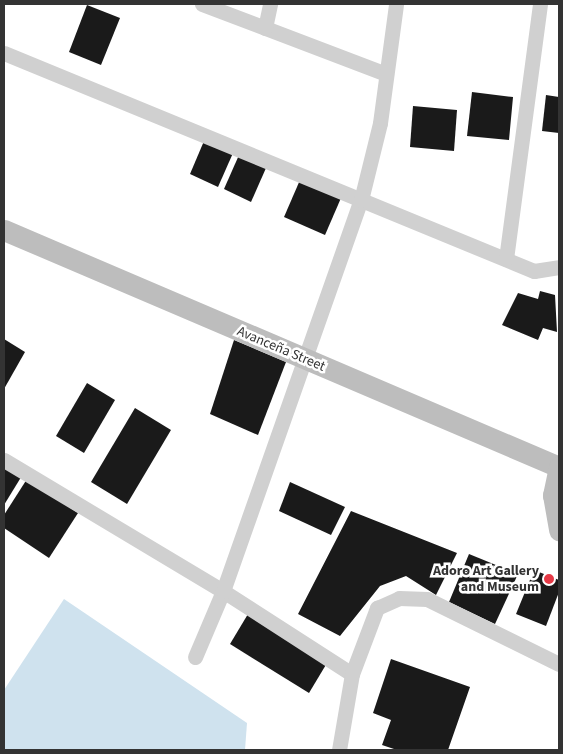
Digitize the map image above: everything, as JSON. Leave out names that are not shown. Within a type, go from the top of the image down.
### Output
[{"type":"street","points":[[202,4],[386,74]]},
{"type":"street","points":[[265,28],[270,4]]},
{"type":"street","points":[[195,657],[223,592],[362,200],[380,123],[396,4]]},
{"type":"street","points":[[506,259],[540,4]]},
{"type":"street","points":[[4,53],[534,271],[559,267]]},
{"type":"street","name":"Avanceña Street","points":[[4,230],[559,467],[553,495],[559,530]]},
{"type":"street","points":[[4,460],[223,592],[352,674]]},
{"type":"street","points":[[339,750],[352,674],[377,608],[399,598],[428,599],[559,664]]},
{"type":"water","points":[[64,599],[247,723],[245,750],[4,750],[4,690]]},
{"type":"building","points":[[87,5],[120,18],[101,65],[69,52]]},
{"type":"building","points":[[472,92],[513,97],[509,140],[467,136]]},
{"type":"building","points":[[546,95],[559,97],[559,133],[542,131]]},
{"type":"building","points":[[413,106],[457,110],[454,151],[410,147]]},
{"type":"building","points":[[204,141],[233,153],[218,187],[190,174]]},
{"type":"building","points":[[239,155],[266,168],[251,202],[224,189]]},
{"type":"building","points":[[300,180],[341,198],[325,235],[284,217]]},
{"type":"building","points":[[540,291],[555,295],[557,332],[543,328],[538,340],[502,325],[518,293],[538,299]]},
{"type":"building","points":[[4,339],[25,352],[4,389]]},
{"type":"building","points":[[234,340],[286,362],[258,435],[210,414]]},
{"type":"building","points":[[87,383],[115,400],[84,453],[56,436]]},
{"type":"building","points":[[135,408],[171,430],[127,504],[91,482]]},
{"type":"building","points":[[4,462],[23,474],[4,505]]},
{"type":"building","points":[[27,479],[78,513],[49,558],[4,528],[4,515]]},
{"type":"building","points":[[290,482],[345,507],[331,535],[279,511]]},
{"type":"building","points":[[351,511],[457,553],[436,595],[406,576],[380,586],[340,636],[298,614]]},
{"type":"building","points":[[469,554],[518,574],[495,624],[449,602]]},
{"type":"building","points":[[534,570],[559,580],[559,592],[546,626],[516,614]]},
{"type":"building","points":[[248,614],[327,663],[309,693],[230,644]]},
{"type":"building","points":[[391,659],[470,687],[448,750],[397,750],[382,745],[391,720],[373,713]]},
{"type":"place","name":"Adoro Art Gallery and Museum","points":[[549,579]]}]
